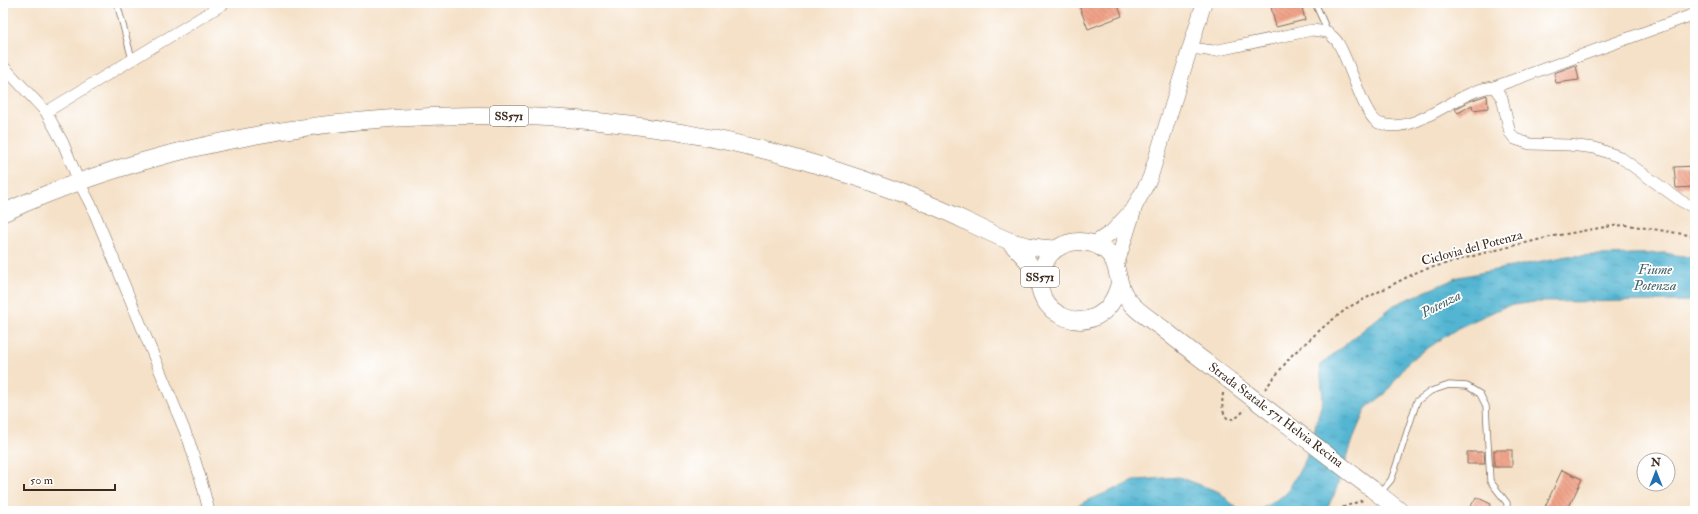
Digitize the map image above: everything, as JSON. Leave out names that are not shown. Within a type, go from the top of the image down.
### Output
[{"type":"main road","points":[[1116,266],[1135,206],[1150,178],[1204,3]]},
{"type":"main road","name":"Strada Statale 571 Helvia Recina","points":[[3,212],[79,182],[186,150],[306,126],[405,117],[458,116],[518,116],[597,121],[666,130],[724,141],[791,157],[858,177],[934,206],[1008,241],[1034,247],[1055,249],[1072,242],[1083,241],[1094,244],[1108,253],[1116,266],[1119,275],[1119,285],[1111,305],[1103,312],[1092,318],[1080,321],[1060,316],[1045,302],[1039,280],[1027,260],[1008,241]]},
{"type":"main road","points":[[1094,244],[1112,232],[1135,206]]},
{"type":"main road","name":"SS571","points":[[1039,280],[1045,261],[1055,249]]},
{"type":"main road","name":"Strada Statale 571 Helvia Recina","points":[[1119,285],[1126,298],[1151,320],[1400,511]]},
{"type":"main road","name":"Strada Statale 571 Helvia Recina","points":[[1103,312],[1134,314],[1151,320]]},
{"type":"street","points":[[46,112],[226,3]]},
{"type":"street","points":[[1190,48],[1214,51],[1312,30],[1328,32],[1338,43],[1368,111],[1378,123],[1392,126],[1408,124],[1442,109],[1459,98],[1485,88],[1494,88],[1695,14]]},
{"type":"street","points":[[3,66],[46,112],[63,143],[79,182],[92,207],[188,441],[201,480],[209,511]]},
{"type":"street","points":[[1494,88],[1502,98],[1510,133],[1515,139],[1530,144],[1569,145],[1596,148],[1620,157],[1682,201],[1695,208]]},
{"type":"lane","points":[[117,3],[132,59]]},
{"type":"lane","points":[[1315,3],[1328,32]]},
{"type":"lane","points":[[1375,492],[1390,480],[1417,401],[1431,391],[1449,385],[1467,386],[1480,394],[1486,406],[1490,481],[1507,503],[1507,511]]},
{"type":"path","name":"Ciclovia del Potenza","points":[[1261,393],[1292,355],[1349,307],[1419,271],[1519,244],[1611,226],[1628,225],[1695,236]]},
{"type":"path","points":[[1229,380],[1224,392],[1222,406],[1224,415],[1228,419],[1233,420],[1238,418],[1248,406]]},
{"type":"path","points":[[1338,511],[1341,508],[1375,492]]},
{"type":"water","points":[[1665,253],[1695,258],[1695,301],[1535,302],[1506,306],[1458,328],[1410,360],[1385,394],[1366,408],[1355,434],[1334,495],[1325,511],[1258,511],[1286,494],[1306,459],[1323,399],[1320,365],[1394,305],[1459,277],[1568,256]]},
{"type":"water","points":[[1179,477],[1219,492],[1240,511],[1070,511],[1084,502],[1137,480]]},
{"type":"building","points":[[1078,3],[1117,3],[1122,16],[1088,29]]},
{"type":"building","points":[[1286,3],[1301,3],[1305,20],[1276,27],[1271,7]]},
{"type":"building","points":[[1576,65],[1579,80],[1556,83],[1554,73]]},
{"type":"building","points":[[1487,95],[1488,108],[1473,110],[1472,105],[1458,113],[1455,109],[1470,101]]},
{"type":"building","points":[[1695,166],[1695,187],[1676,188],[1674,167]]},
{"type":"building","points":[[1494,450],[1512,450],[1512,467],[1494,467]]},
{"type":"building","points":[[1467,452],[1484,452],[1485,464],[1467,464]]},
{"type":"building","points":[[1562,470],[1582,479],[1567,511],[1543,511]]},
{"type":"building","points":[[1476,497],[1491,504],[1487,511],[1481,511],[1471,506]]},
{"type":"water label","name":"Fiume Potenza","points":[[1655,278]]},
{"type":"water label","name":"Potenza","points":[[1441,304]]}]
